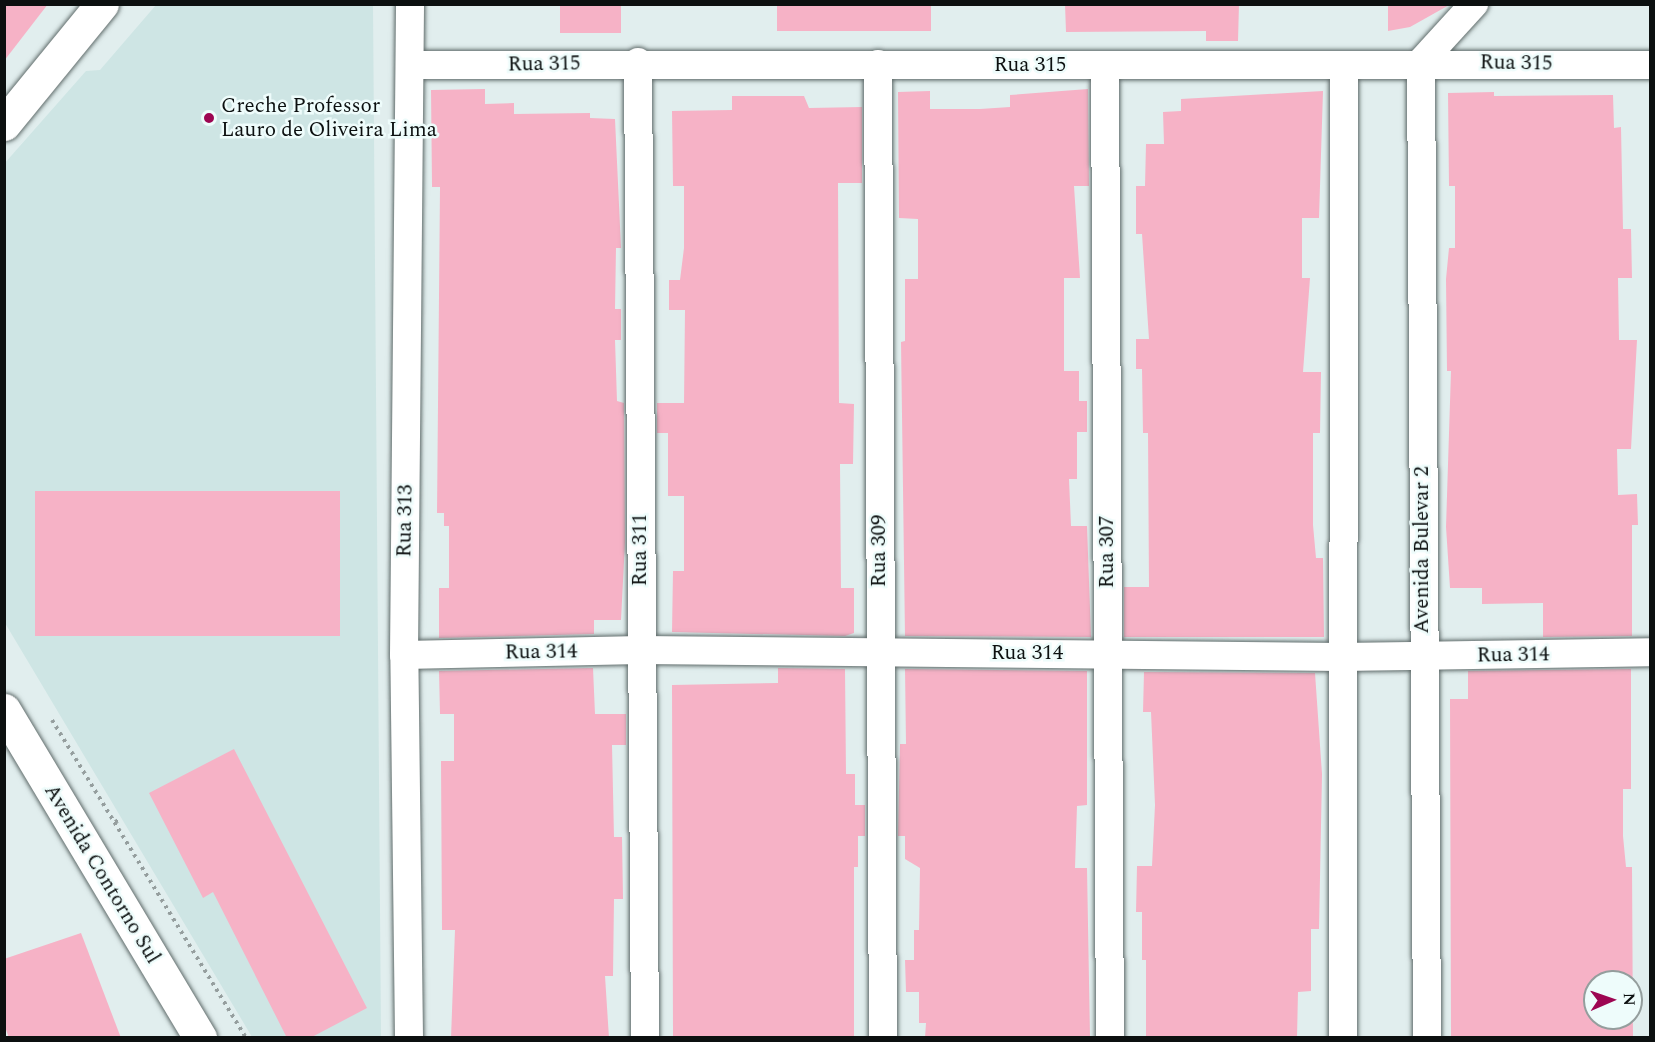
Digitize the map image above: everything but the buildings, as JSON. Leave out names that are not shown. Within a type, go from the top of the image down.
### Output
[{"type":"street","points":[[4,124],[102,4]]},
{"type":"street","name":"Rua 313","points":[[409,1038],[404,654],[410,4]]},
{"type":"street","points":[[1421,62],[1474,4]]},
{"type":"street","name":"Rua 315","points":[[410,65],[638,62],[1344,68],[1421,62],[1650,65]]},
{"type":"street","name":"Rua 311","points":[[638,62],[640,650],[645,1038]]},
{"type":"street","name":"Avenida Bulevar 2","points":[[1421,62],[1422,656],[1427,1038]]},
{"type":"street","name":"Rua 309","points":[[878,64],[879,655],[883,1038]]},
{"type":"street","name":"Rua 307","points":[[1105,66],[1110,1038]]},
{"type":"street","points":[[1344,68],[1341,657],[1344,1038]]},
{"type":"street","name":"Rua 314","points":[[404,654],[640,650],[879,655],[1108,653],[1341,657],[1650,652]]},
{"type":"street","name":"Avenida Contorno Sul","points":[[4,710],[200,1038]]},
{"type":"path","points":[[52,720],[246,1038]]},
{"type":"path","points":[[115,822],[121,819]]},
{"type":"path","points":[[142,883],[150,878]]},
{"type":"shaded area","points":[[156,5],[373,5],[381,1037],[252,1037],[5,623],[4,164],[86,71],[100,70]]},
{"type":"place","name":"Creche Professor Lauro de Oliveira Lima","points":[[209,118]]}]
